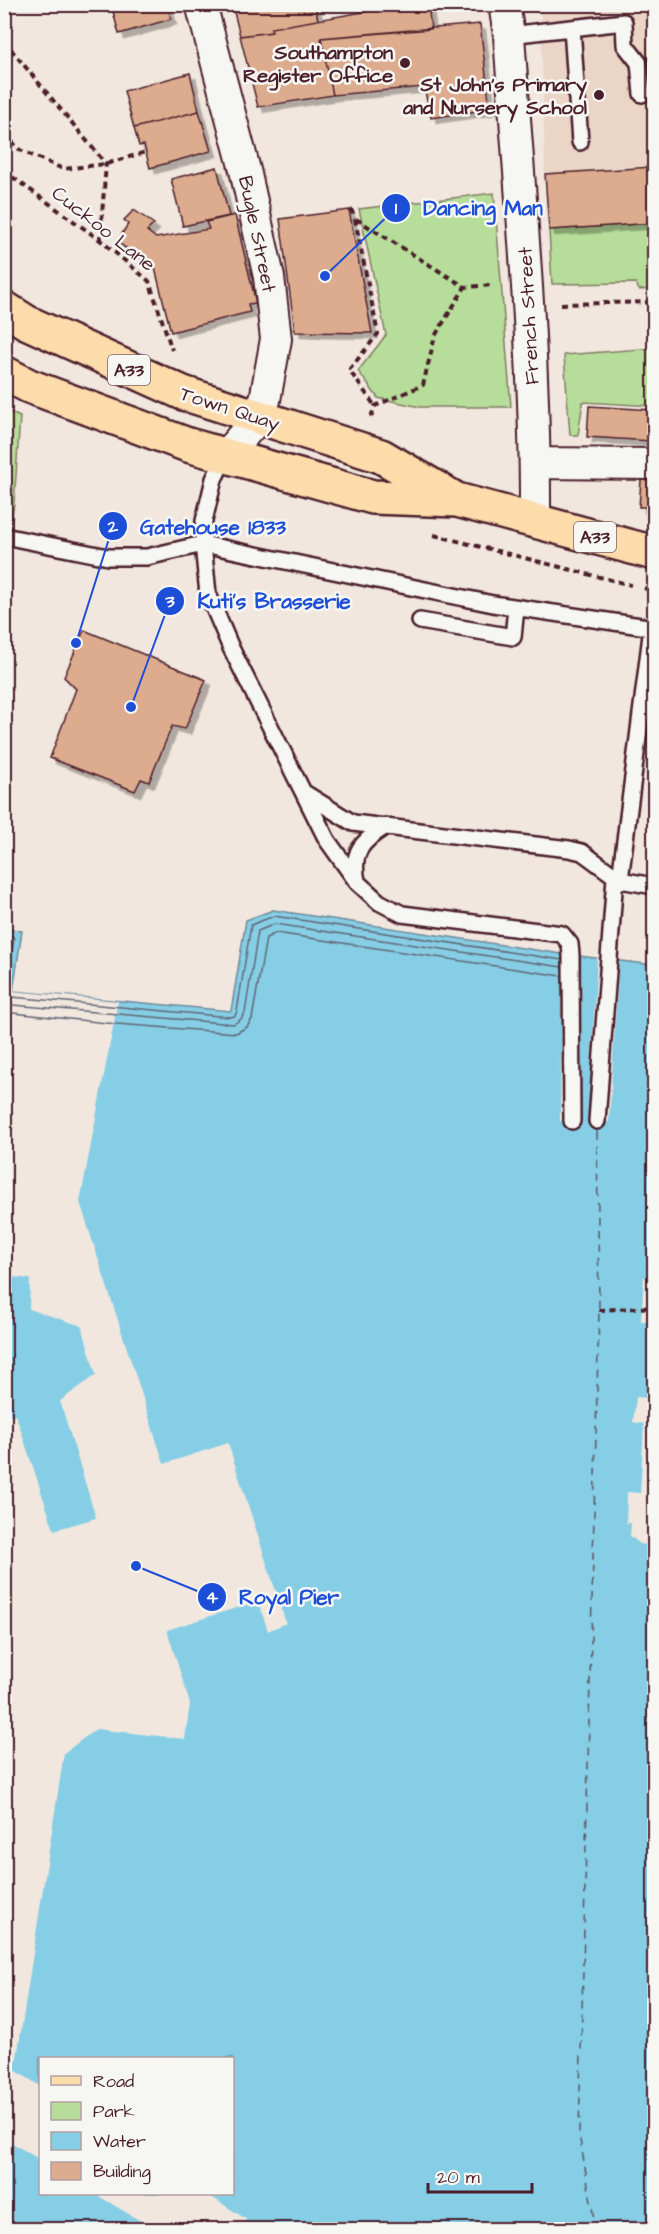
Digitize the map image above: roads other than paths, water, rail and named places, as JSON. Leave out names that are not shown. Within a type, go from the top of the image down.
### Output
[{"type":"main road","name":"Town Quay","points":[[4,308],[36,326],[183,393],[381,456],[457,500]]},
{"type":"main road","name":"Town Quay","points":[[4,373],[29,386],[126,424],[188,445],[373,497],[457,500],[654,553]]},
{"type":"street","name":"Bugle Street","points":[[201,4],[245,170],[269,277],[276,339],[265,400],[258,418],[226,455]]},
{"type":"street","name":"French Street","points":[[504,4],[509,35],[527,294],[536,463],[535,521]]},
{"type":"street","points":[[536,463],[654,464]]},
{"type":"lane","points":[[509,35],[624,22],[625,45],[639,63],[642,94]]},
{"type":"lane","points":[[572,28],[580,142]]},
{"type":"lane","points":[[226,455],[214,478],[208,499],[203,544],[208,594],[231,648],[327,840],[357,882],[379,902],[402,914],[562,934],[570,944],[572,955],[572,1121]]},
{"type":"lane","points":[[4,536],[108,557],[147,556],[203,544],[516,608],[653,628],[608,959],[597,1121]]},
{"type":"lane","points":[[420,621],[513,637],[516,608]]},
{"type":"lane","points":[[302,791],[353,823],[569,849],[582,852],[618,878],[654,886]]},
{"type":"lane","points":[[357,882],[354,866],[361,846],[386,826]]},
{"type":"water","points":[[273,910],[562,954],[654,965],[654,2229],[5,2229],[4,929],[22,931],[13,991],[231,1011],[246,920]]},
{"type":"place","name":"Southampton Register Office","points":[[405,63]]},
{"type":"place","name":"St John's Primary and Nursery School","points":[[599,95]]},
{"type":"place","name":"Dancing Man","points":[[325,276]]},
{"type":"place","name":"Gatehouse 1833","points":[[76,643]]},
{"type":"place","name":"Kuti's Brasserie","points":[[131,707]]},
{"type":"place","name":"Royal Pier","points":[[136,1566]]}]
